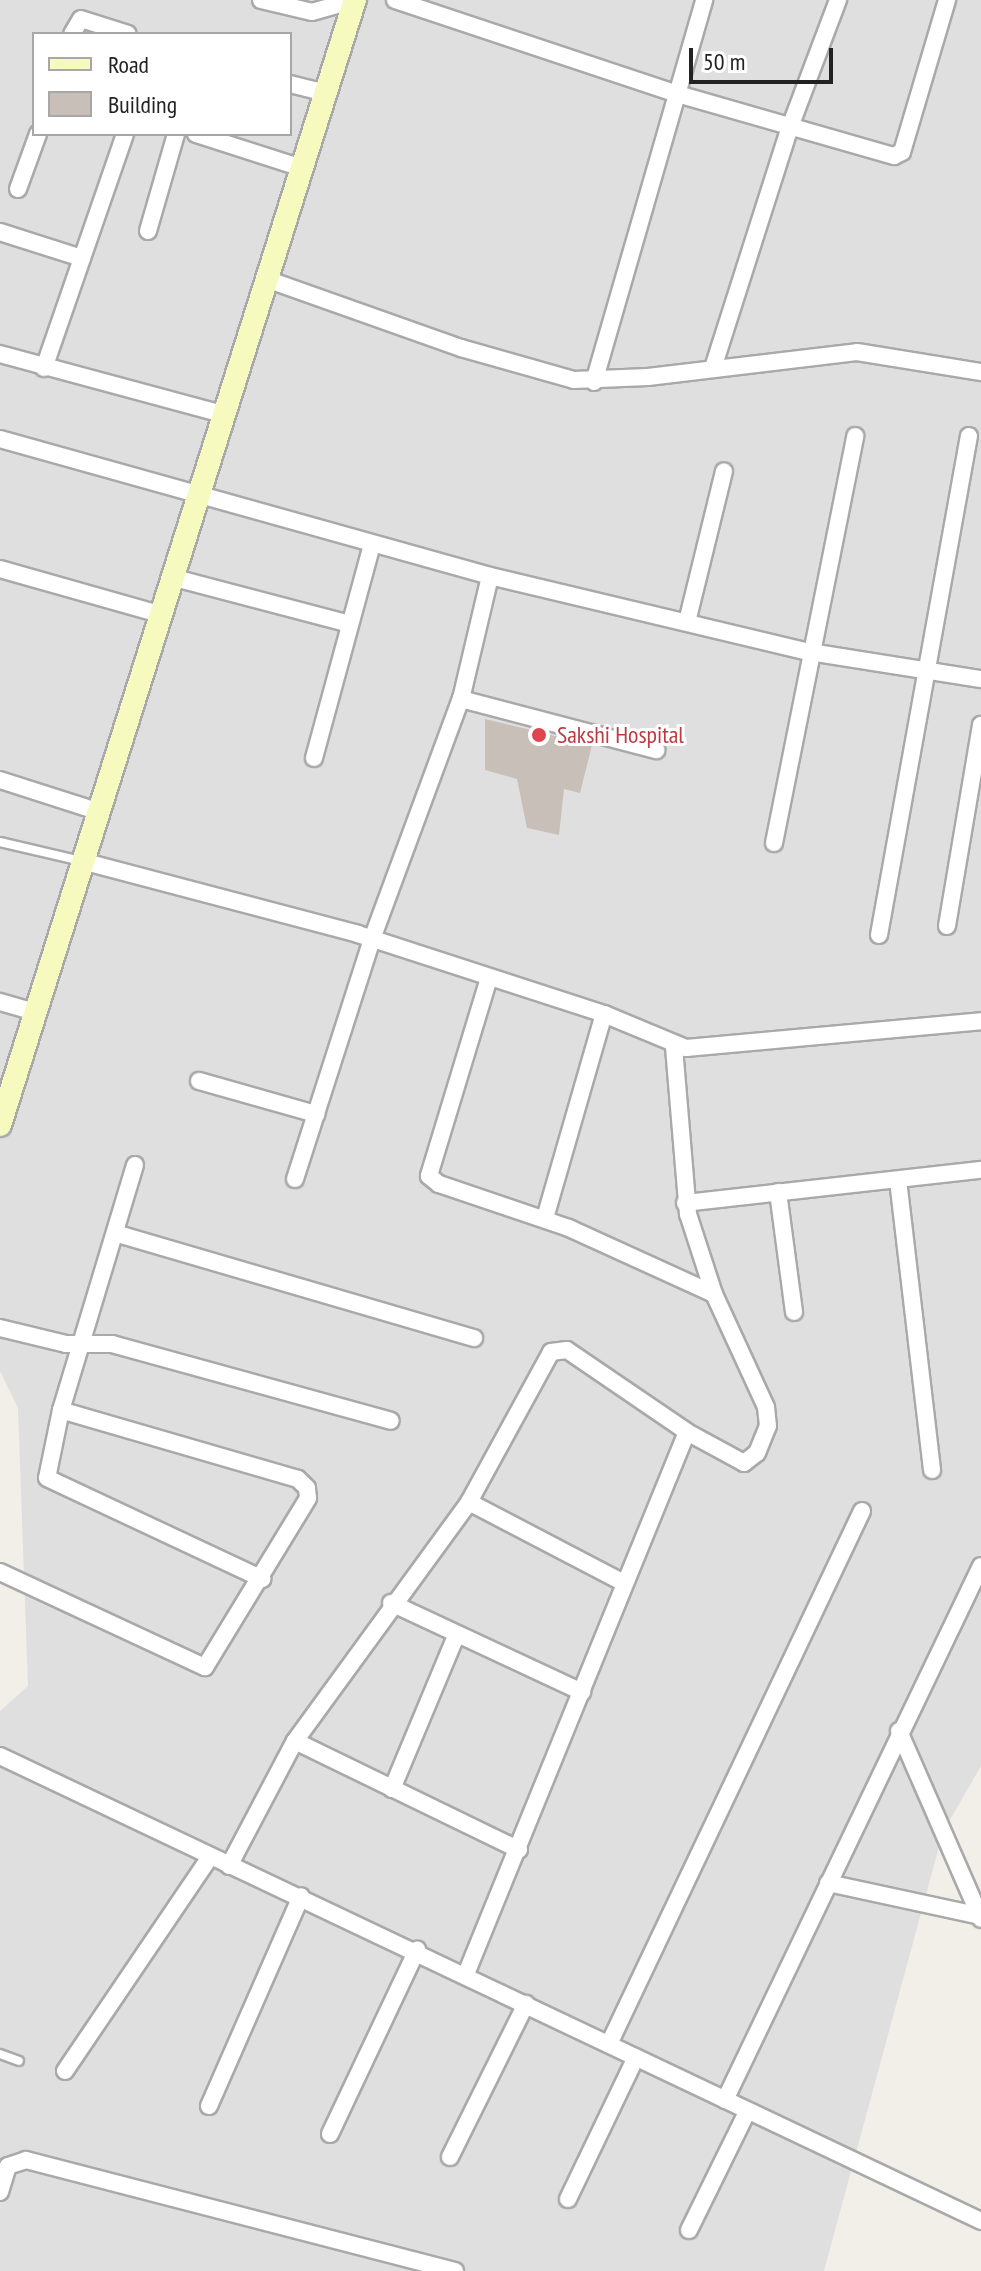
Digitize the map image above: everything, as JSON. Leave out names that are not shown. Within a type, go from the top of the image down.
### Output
[{"type":"main road","points":[[0,1125],[9,1066],[35,1012],[354,0]]},
{"type":"street","points":[[261,0],[312,12],[354,0]]},
{"type":"street","points":[[395,0],[674,93],[894,156],[902,152],[947,0]]},
{"type":"street","points":[[594,382],[674,93],[704,0]]},
{"type":"street","points":[[713,368],[790,127],[838,0]]},
{"type":"street","points":[[73,32],[81,19],[122,32]]},
{"type":"street","points":[[292,85],[325,93]]},
{"type":"street","points":[[18,189],[37,136]]},
{"type":"street","points":[[44,368],[124,136]]},
{"type":"street","points":[[148,231],[175,136]]},
{"type":"street","points":[[202,136],[302,168]]},
{"type":"street","points":[[0,232],[82,258]]},
{"type":"street","points":[[266,279],[461,348],[556,377],[594,382],[857,352],[981,372]]},
{"type":"street","points":[[0,354],[222,414]]},
{"type":"street","points":[[774,843],[855,436]]},
{"type":"street","points":[[879,935],[969,436]]},
{"type":"street","points":[[0,439],[198,497],[490,576],[810,652],[981,679]]},
{"type":"street","points":[[687,622],[724,471]]},
{"type":"street","points":[[314,758],[372,545]]},
{"type":"street","points":[[0,569],[159,614]]},
{"type":"street","points":[[295,1179],[372,939],[461,699],[490,576]]},
{"type":"street","points":[[171,577],[350,624]]},
{"type":"street","points":[[461,699],[656,750]]},
{"type":"street","points":[[947,926],[981,725]]},
{"type":"street","points":[[0,780],[97,811]]},
{"type":"street","points":[[82,861],[372,939],[604,1014],[674,1046],[703,1049],[981,1021]]},
{"type":"street","points":[[489,978],[429,1176],[439,1184],[545,1218],[714,1294]]},
{"type":"street","points":[[0,1002],[35,1012]]},
{"type":"street","points":[[545,1218],[604,1014]]},
{"type":"street","points":[[229,1866],[295,1741],[391,1603],[469,1502],[556,1348],[687,1432],[744,1463],[757,1453],[768,1426],[766,1407],[714,1294],[685,1203],[674,1046]]},
{"type":"street","points":[[199,1081],[316,1114]]},
{"type":"street","points":[[135,1165],[118,1234],[61,1410],[47,1478],[263,1579]]},
{"type":"street","points":[[685,1203],[981,1170]]},
{"type":"street","points":[[898,1180],[932,1470]]},
{"type":"street","points":[[778,1192],[794,1312]]},
{"type":"street","points":[[118,1234],[474,1338]]},
{"type":"street","points":[[0,1328],[80,1344],[112,1344],[391,1421]]},
{"type":"street","points":[[0,1572],[198,1668],[213,1662],[308,1498],[304,1482],[61,1410]]},
{"type":"street","points":[[466,1974],[687,1432]]},
{"type":"street","points":[[469,1502],[624,1583]]},
{"type":"street","points":[[609,2044],[862,1511]]},
{"type":"street","points":[[725,2100],[899,1731],[981,1566]]},
{"type":"street","points":[[391,1603],[456,1636],[582,1692]]},
{"type":"street","points":[[392,1789],[456,1636]]},
{"type":"street","points":[[899,1731],[981,1917]]},
{"type":"street","points":[[295,1741],[519,1850]]},
{"type":"street","points":[[0,1756],[209,1858],[301,1896],[417,1950],[747,2112],[981,2221]]},
{"type":"street","points":[[65,2071],[209,1858]]},
{"type":"street","points":[[828,1883],[981,1917]]},
{"type":"street","points":[[209,2106],[301,1896]]},
{"type":"street","points":[[330,2134],[417,1950]]},
{"type":"street","points":[[450,2157],[526,2004]]},
{"type":"street","points":[[568,2199],[636,2057]]},
{"type":"street","points":[[689,2230],[747,2112]]},
{"type":"street","points":[[0,2192],[8,2166],[26,2160],[455,2271]]},
{"type":"lane","points":[[0,842],[82,861]]},
{"type":"lane","points":[[0,2054],[19,2061]]},
{"type":"shaded area","points":[[0,0],[981,0],[981,1766],[943,1832],[824,2271],[0,2271],[0,1711],[28,1686],[18,1408],[0,1371]]},
{"type":"building","points":[[485,719],[592,745],[580,793],[564,789],[559,835],[527,828],[517,779],[485,770]]},
{"type":"place","name":"Sakshi Hospital","points":[[539,735]]}]
